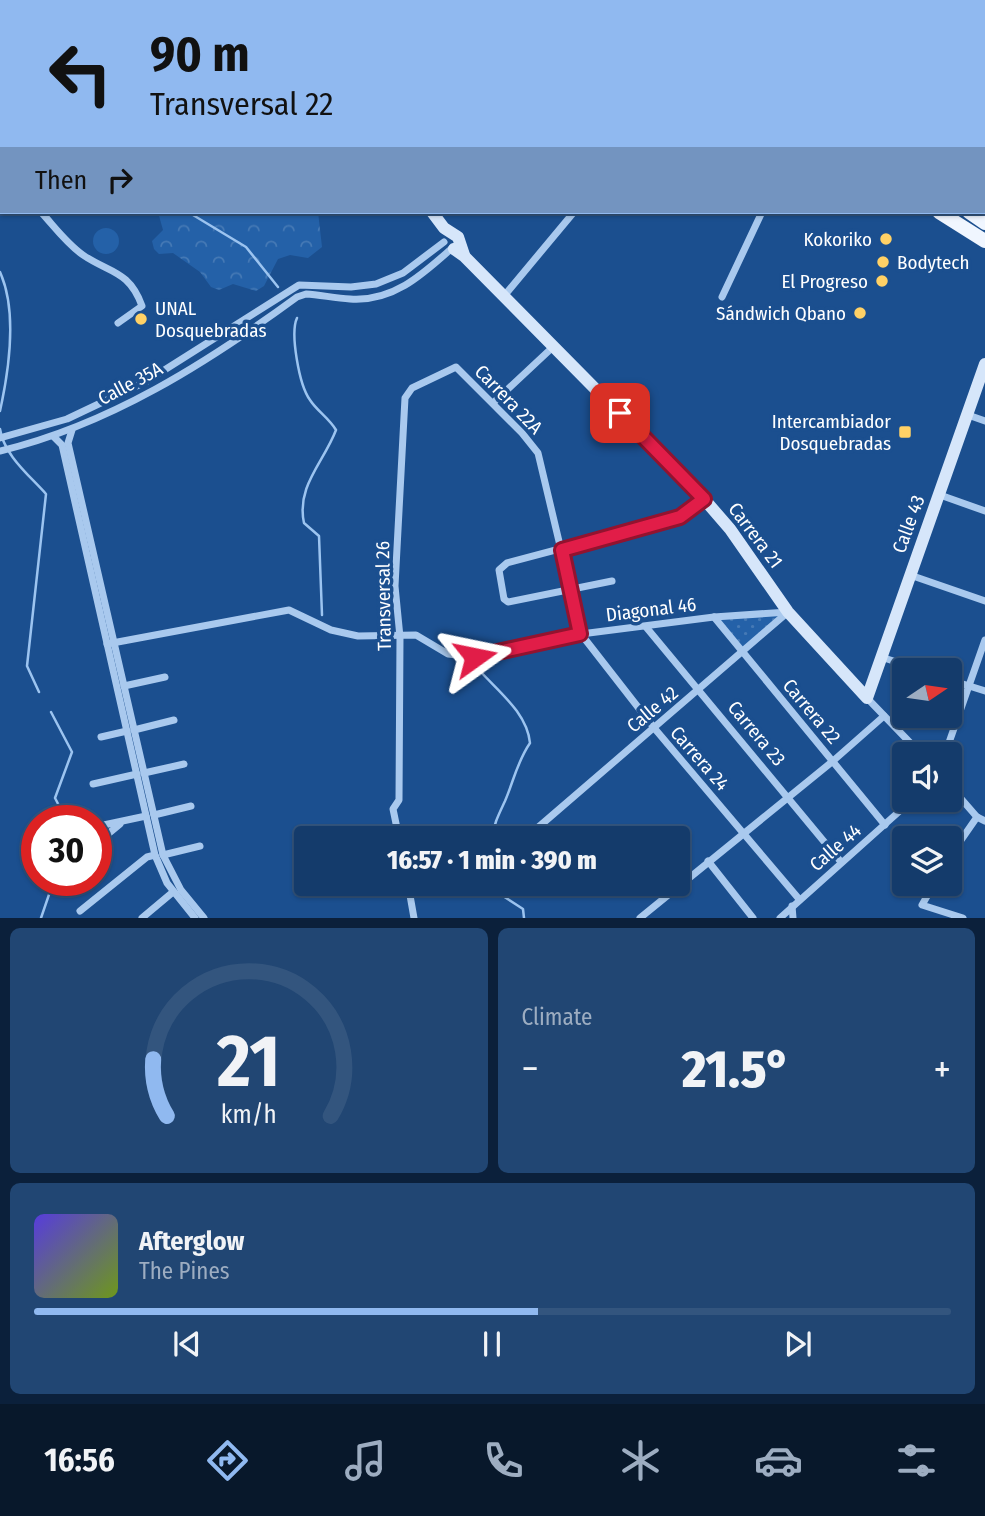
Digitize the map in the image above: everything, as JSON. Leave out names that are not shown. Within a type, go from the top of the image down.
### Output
[{"type":"main road","points":[[942,214],[985,241]]},
{"type":"street","points":[[43,214],[74,248],[121,274],[131,285],[142,306],[118,323]]},
{"type":"street","name":"Carrera 21","points":[[435,214],[451,243],[704,499],[730,529],[788,612],[909,742]]},
{"type":"street","points":[[504,296],[572,214]]},
{"type":"street","points":[[722,297],[761,214]]},
{"type":"street","name":"Calle 35A","points":[[0,438],[78,414],[147,380],[299,285],[363,287],[384,282],[451,243]]},
{"type":"street","name":"Calle 35A","points":[[0,452],[72,430],[152,391],[306,294],[365,299],[403,288],[425,273],[451,243]]},
{"type":"street","points":[[416,264],[425,273]]},
{"type":"street","points":[[231,329],[237,338]]},
{"type":"street","points":[[493,403],[554,346]]},
{"type":"street","name":"Calle 43","points":[[867,698],[985,363]]},
{"type":"street","name":"Transversal 26","points":[[397,826],[393,808],[399,800],[400,637],[395,586],[402,429],[407,393],[450,368],[456,368]]},
{"type":"street","name":"Carrera 22A","points":[[456,368],[493,403],[538,453],[562,550]]},
{"type":"street","points":[[968,415],[985,421]]},
{"type":"street","points":[[72,430],[68,443],[110,643],[124,686],[131,730]]},
{"type":"street","points":[[54,437],[62,445],[159,855],[173,892],[195,918]]},
{"type":"street","points":[[940,495],[985,511]]},
{"type":"street","points":[[612,581],[508,602],[504,599],[500,580],[502,566],[680,517],[704,499]]},
{"type":"street","points":[[562,550],[580,634]]},
{"type":"street","points":[[910,575],[985,601]]},
{"type":"street","name":"Diagonal 46","points":[[110,643],[289,610],[331,630],[358,636],[416,635],[449,654],[475,657],[580,634],[714,617],[788,612]]},
{"type":"street","name":"Calle 42","points":[[541,826],[788,612]]},
{"type":"street","name":"Carrera 22","points":[[714,617],[885,825]]},
{"type":"street","name":"Carrera 23","points":[[646,627],[790,796],[841,862]]},
{"type":"street","name":"Carrera 24","points":[[580,634],[655,729],[799,899]]},
{"type":"street","points":[[949,742],[985,640]]},
{"type":"street","points":[[881,657],[892,661]]},
{"type":"street","points":[[124,686],[164,677]]},
{"type":"street","points":[[962,683],[985,691]]},
{"type":"street","points":[[640,918],[833,761],[884,716]]},
{"type":"street","points":[[101,737],[174,720]]},
{"type":"street","points":[[93,784],[184,764]]},
{"type":"street","points":[[962,799],[981,819],[962,842]]},
{"type":"street","points":[[112,823],[191,806]]},
{"type":"street","name":"Calle 44","points":[[780,918],[899,812]]},
{"type":"street","points":[[112,830],[123,821]]},
{"type":"street","points":[[80,911],[147,857],[200,846]]},
{"type":"street","points":[[159,855],[180,890],[204,918]]},
{"type":"street","points":[[708,861],[753,918]]},
{"type":"street","points":[[142,918],[173,892]]},
{"type":"street","points":[[410,896],[414,918]]},
{"type":"street","points":[[927,896],[922,905],[963,918]]},
{"type":"street","points":[[792,906],[793,918]]},
{"type":"green space","points":[[159,214],[318,214],[322,247],[308,258],[290,255],[278,259],[264,286],[256,291],[233,284],[219,290],[211,287],[200,272],[173,253],[159,254],[154,249],[152,241],[163,230]]},
{"type":"green space","points":[[106,228],[115,232],[119,241],[115,250],[106,254],[97,250],[93,241],[97,232]]},
{"type":"green space","points":[[788,612],[743,653],[714,617]]},
{"type":"waterway","points":[[191,214],[246,247],[278,287]]},
{"type":"waterway","points":[[0,272],[6,288],[10,323],[9,360],[0,411]]},
{"type":"waterway","points":[[297,318],[295,347],[302,383],[310,400],[336,430],[307,486],[303,510],[304,523],[319,536],[322,615]]},
{"type":"waterway","points":[[0,429],[12,456],[46,494],[27,666],[39,692]]},
{"type":"waterway","points":[[480,671],[518,713],[524,722],[530,743],[494,826]]},
{"type":"waterway","points":[[51,712],[72,752],[55,798],[59,805]]},
{"type":"waterway","points":[[41,918],[49,896]]},
{"type":"waterway","points":[[503,896],[523,909],[524,918]]},
{"type":"place","name":"Kokoriko","points":[[886,239]]},
{"type":"place","name":"Bodytech","points":[[883,262]]},
{"type":"place","name":"El Progreso","points":[[882,281]]},
{"type":"place","name":"Sándwich Qbano","points":[[860,313]]},
{"type":"place","name":"UNAL Dosquebradas","points":[[141,319]]},
{"type":"place","name":"Intercambiador Dosquebradas","points":[[905,432]]},
{"type":"route","points":[[475,657],[580,634],[562,550],[680,517],[704,499],[620,413]]}]
